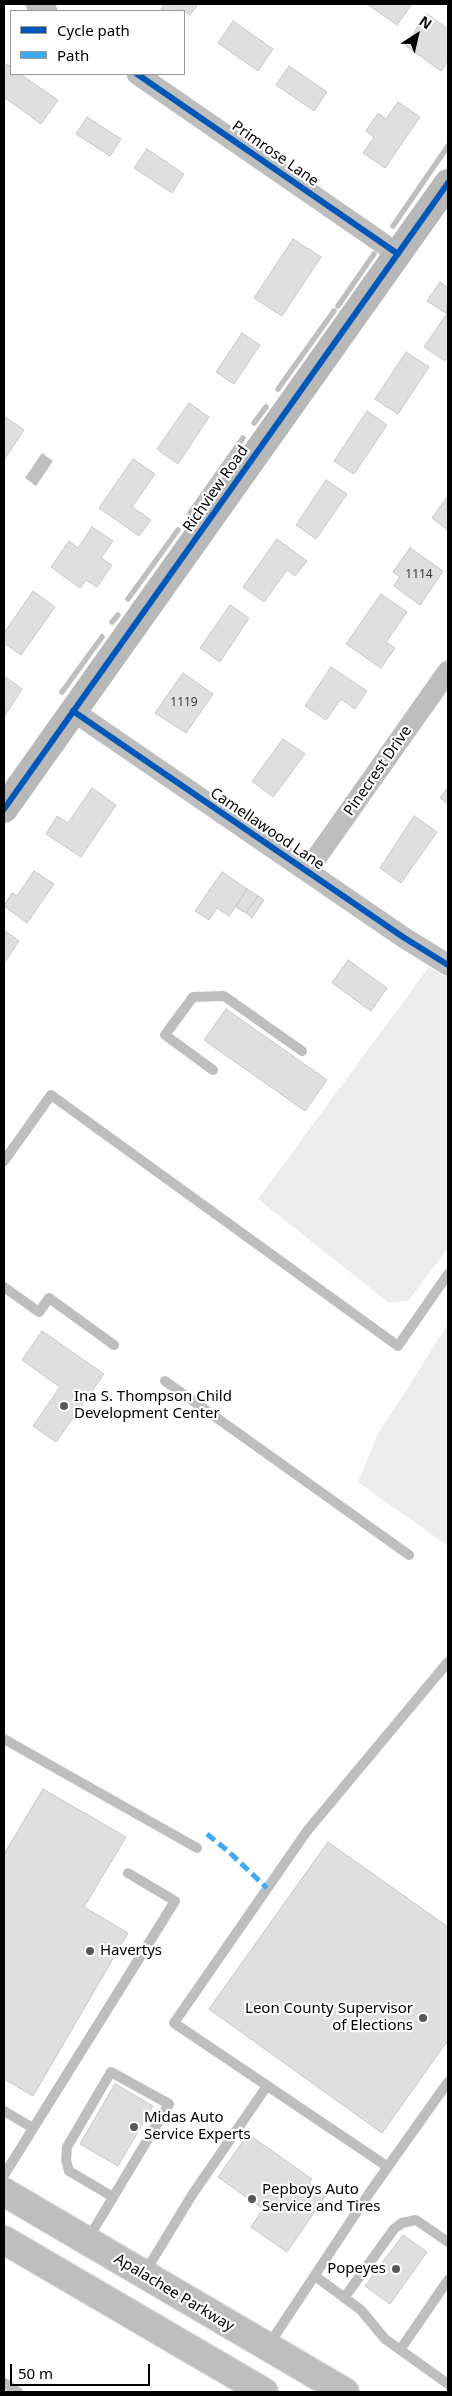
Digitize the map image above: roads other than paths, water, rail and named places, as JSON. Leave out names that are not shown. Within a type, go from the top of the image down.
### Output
[{"type":"main road","name":"Apalachee Parkway","points":[[4,2192],[267,2348],[345,2392]]},
{"type":"main road","points":[[4,2240],[261,2392]]},
{"type":"main road","points":[[218,2366],[267,2348]]},
{"type":"street","name":"Primrose Lane","points":[[138,75],[398,254]]},
{"type":"street","name":"Richview Road","points":[[4,809],[448,184]]},
{"type":"street","name":"Pinecrest Drive","points":[[307,871],[448,671]]},
{"type":"street","name":"Camellawood Lane","points":[[73,711],[448,965]]},
{"type":"lane","points":[[214,1070],[165,1035],[193,997],[224,996],[302,1051]]},
{"type":"lane","points":[[4,1161],[51,1096],[398,1346],[448,1274]]},
{"type":"lane","points":[[4,1287],[39,1312],[49,1298],[114,1345]]},
{"type":"lane","points":[[165,1381],[409,1555]]},
{"type":"lane","points":[[388,2167],[174,2023],[307,1831],[448,1662]]},
{"type":"lane","points":[[4,1739],[197,1848]]},
{"type":"lane","points":[[4,2175],[175,1901],[128,1874]]},
{"type":"lane","points":[[87,2241],[114,2197],[169,2104],[111,2072],[67,2147],[66,2160],[70,2171],[114,2197]]},
{"type":"lane","points":[[267,2348],[388,2167],[448,2082]]},
{"type":"lane","points":[[143,2275],[192,2195],[267,2086]]},
{"type":"lane","points":[[4,2111],[34,2128]]},
{"type":"lane","points":[[344,2298],[394,2229],[402,2223],[416,2220],[448,2242]]},
{"type":"lane","points":[[316,2276],[361,2310],[373,2326],[400,2350],[448,2384]]},
{"type":"lane","points":[[400,2350],[448,2280]]},
{"type":"lane","points":[[4,2382],[18,2392]]},
{"type":"waterway","points":[[393,226],[448,146]]},
{"type":"waterway","points":[[338,306],[374,254]]},
{"type":"waterway","points":[[278,389],[334,311]]},
{"type":"waterway","points":[[254,423],[266,407]]},
{"type":"waterway","points":[[190,513],[243,438]]},
{"type":"waterway","points":[[128,599],[178,530]]},
{"type":"waterway","points":[[112,622],[118,615]]},
{"type":"waterway","points":[[62,692],[102,637]]},
{"type":"place","name":"Ina S. Thompson Child Development Center","points":[[64,1406]]},
{"type":"place","name":"Havertys","points":[[90,1951]]},
{"type":"place","name":"Leon County Supervisor of Elections","points":[[423,2018]]},
{"type":"place","name":"Midas Auto Service Experts","points":[[134,2127]]},
{"type":"place","name":"Pepboys Auto Service and Tires","points":[[252,2199]]},
{"type":"place","name":"Popeyes","points":[[396,2269]]}]
